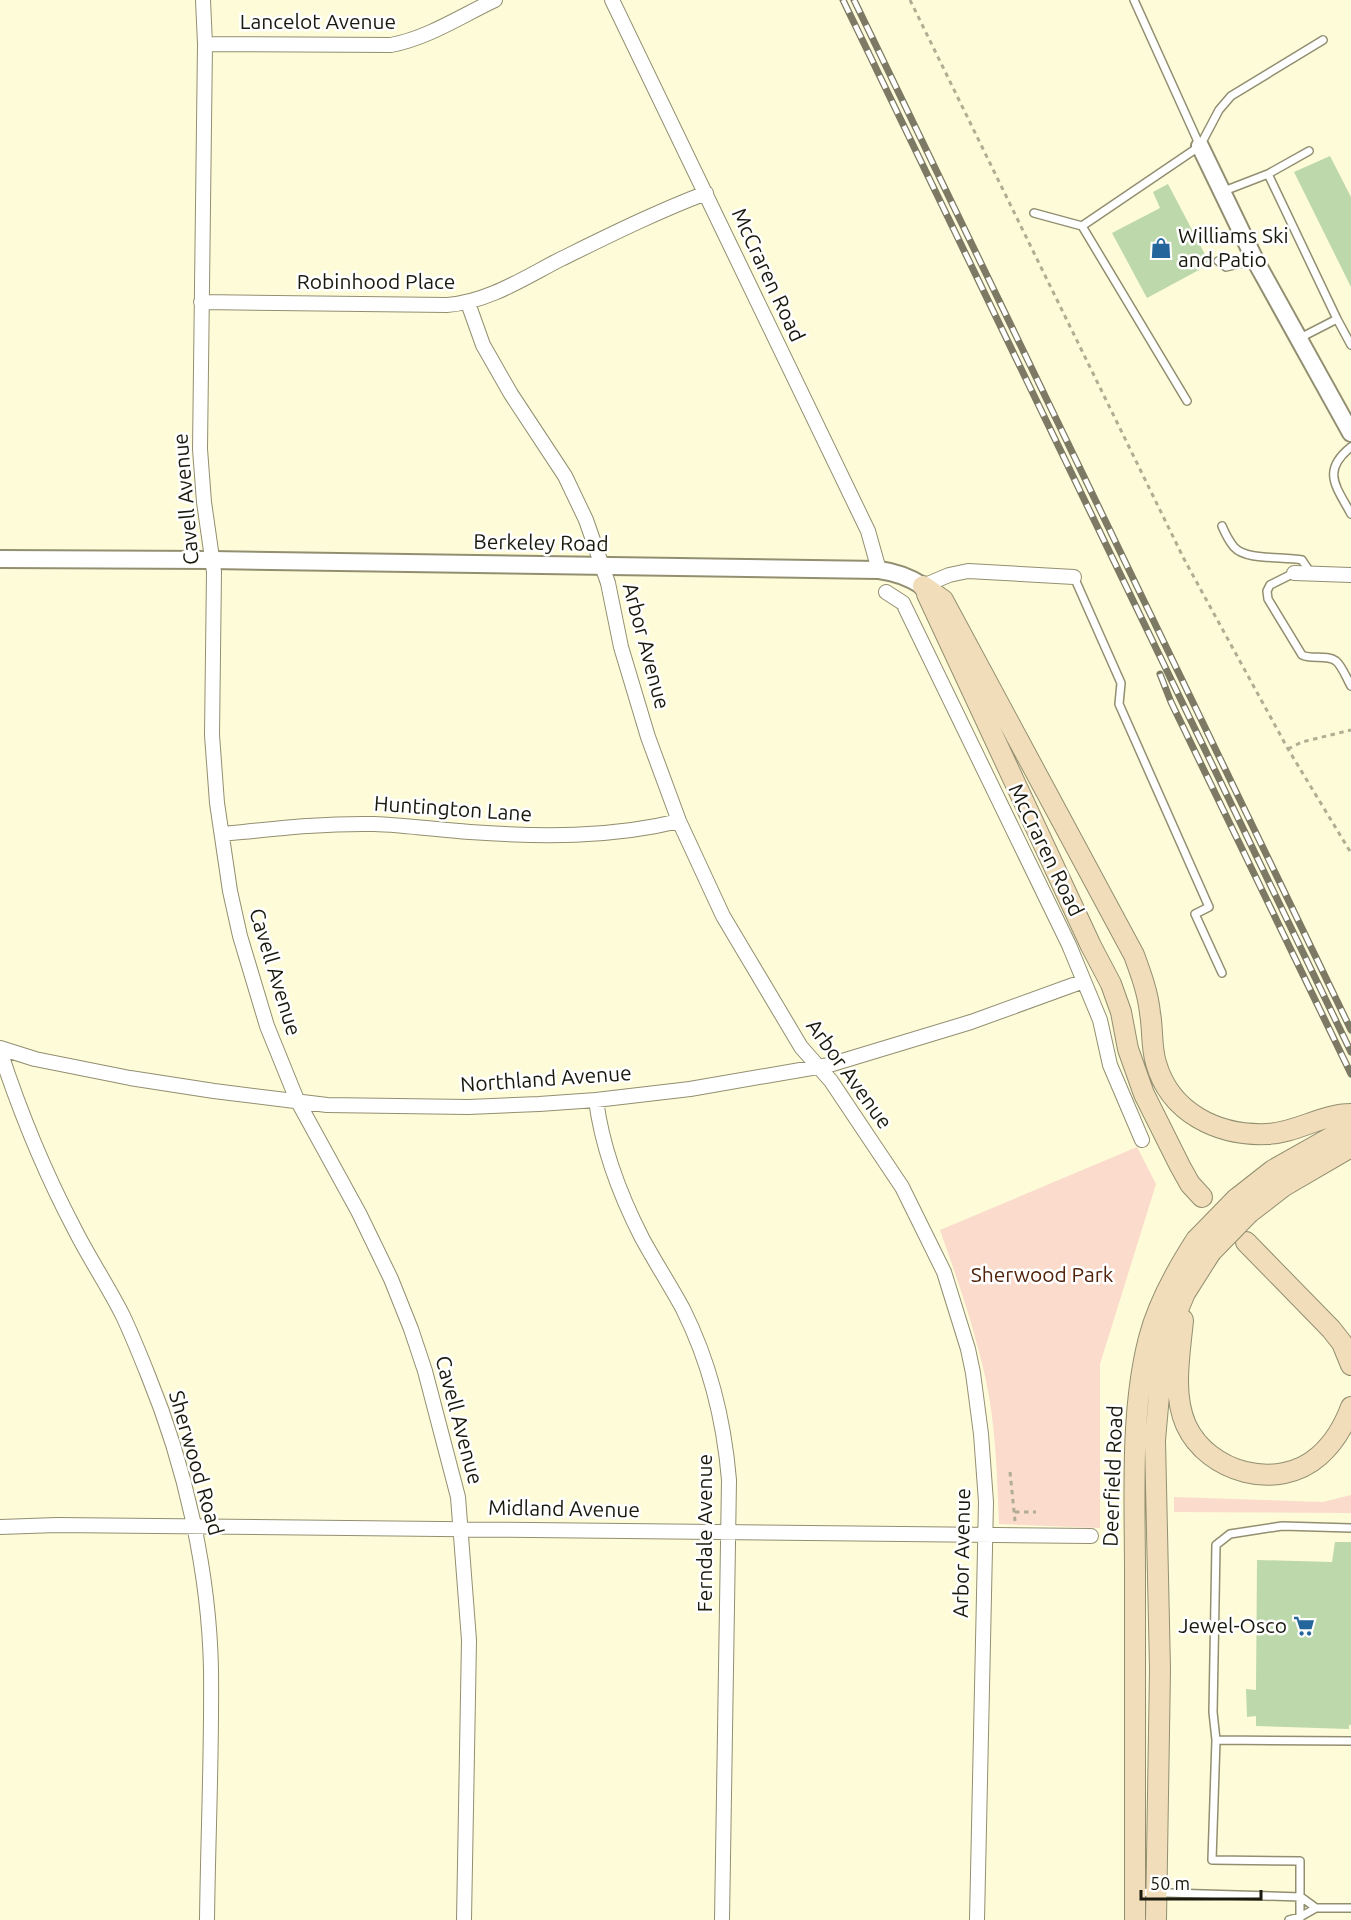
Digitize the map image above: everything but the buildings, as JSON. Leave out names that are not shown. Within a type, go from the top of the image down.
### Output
[{"type":"main road","points":[[923,586],[944,600],[1134,955],[1145,986],[1155,1060],[1166,1088],[1187,1111],[1201,1121],[1239,1133],[1281,1133],[1347,1126]]},
{"type":"main road","points":[[923,586],[1091,946],[1111,984],[1121,1012],[1128,1049],[1144,1094],[1190,1184],[1202,1197]]},
{"type":"main road","name":"Deerfield Road","points":[[1135,1920],[1136,1439],[1141,1382],[1148,1340],[1156,1312],[1181,1263],[1204,1246],[1273,1170],[1347,1126]]},
{"type":"main road","points":[[1246,1242],[1331,1329],[1342,1343],[1351,1365]]},
{"type":"main road","name":"Deerfield Road","points":[[1156,1920],[1160,1669],[1155,1440],[1160,1384],[1167,1345],[1204,1246]]},
{"type":"main road","points":[[1185,1293],[1179,1400],[1186,1424],[1198,1444],[1214,1458],[1234,1469],[1256,1474],[1279,1474],[1293,1470],[1319,1457],[1338,1436],[1346,1423],[1351,1407]]},
{"type":"street","name":"Cavell Avenue","points":[[203,0],[205,44],[200,449],[212,560],[212,735],[217,803],[223,834],[222,846],[240,936],[267,1026],[297,1100],[392,1279],[425,1371],[458,1497],[469,1640],[464,1920]]},
{"type":"street","name":"Lancelot Avenue","points":[[205,44],[391,45],[426,35],[495,0]]},
{"type":"street","name":"McCraren Road","points":[[612,0],[868,531],[879,570]]},
{"type":"street","points":[[1200,146],[1255,261],[1298,339],[1349,423]]},
{"type":"street","name":"Robinhood Place","points":[[201,302],[447,305],[468,303],[488,296],[631,226],[706,193]]},
{"type":"street","name":"Arbor Avenue","points":[[468,303],[483,345],[511,394],[565,476],[586,520],[602,566],[621,647],[648,737],[679,821],[723,916],[786,1024],[816,1065],[831,1081],[902,1187],[944,1272],[968,1349],[973,1373],[981,1434],[986,1502],[977,1920]]},
{"type":"street","name":"Berkeley Road","points":[[0,559],[879,570],[913,579],[923,586]]},
{"type":"street","points":[[923,586],[949,575],[968,571],[1074,577]]},
{"type":"street","points":[[1294,573],[1351,575]]},
{"type":"street","name":"McCraren Road","points":[[886,591],[903,603],[1070,945],[1100,1020],[1110,1065],[1142,1140]]},
{"type":"street","name":"Huntington Lane","points":[[223,834],[284,827],[376,824],[542,836],[651,828],[679,821]]},
{"type":"street","name":"Northland Avenue","points":[[0,1050],[130,1078],[327,1105],[468,1107],[596,1100],[690,1089],[816,1065],[829,1065],[971,1022],[1084,981]]},
{"type":"street","name":"Sherwood Road","points":[[0,1050],[17,1104],[49,1178],[122,1315],[148,1374],[171,1437],[186,1489],[199,1555],[211,1668],[207,1920]]},
{"type":"street","name":"Ferndale Avenue","points":[[596,1100],[601,1129],[627,1206],[642,1238],[683,1310],[706,1362],[726,1441],[729,1480],[722,1920]]},
{"type":"street","name":"Midland Avenue","points":[[0,1527],[462,1528],[1091,1536]]},
{"type":"lane","points":[[1134,0],[1200,146]]},
{"type":"lane","points":[[1082,226],[1200,146],[1219,110],[1231,96],[1323,40]]},
{"type":"lane","points":[[1221,193],[1268,174],[1309,151]]},
{"type":"lane","points":[[1268,174],[1351,345]]},
{"type":"lane","points":[[1034,213],[1082,226],[1187,401]]},
{"type":"lane","points":[[1218,261],[1226,267],[1255,261]]},
{"type":"lane","points":[[1298,339],[1337,319]]},
{"type":"lane","points":[[1351,447],[1340,456],[1333,468],[1332,477],[1351,514]]},
{"type":"lane","points":[[1222,526],[1233,547],[1240,553],[1302,560],[1310,572]]},
{"type":"lane","points":[[1294,573],[1270,585],[1267,591],[1268,599],[1302,655],[1309,658],[1330,658],[1336,661],[1351,686]]},
{"type":"lane","points":[[1074,577],[1120,683],[1119,704],[1209,907],[1195,914],[1222,973]]},
{"type":"lane","points":[[1300,1919],[1300,1861],[1212,1860],[1216,1740],[1213,1712],[1216,1545],[1230,1534],[1282,1526],[1351,1528]]},
{"type":"lane","points":[[1135,1543],[1157,1545]]},
{"type":"lane","points":[[1216,1740],[1351,1741]]},
{"type":"lane","points":[[1135,1892],[1301,1897],[1316,1908]]},
{"type":"lane","points":[[1289,1920],[1300,1919],[1316,1908],[1351,1908]]},
{"type":"path","points":[[910,0],[1184,559],[1288,749],[1351,853]]},
{"type":"path","points":[[1288,749],[1302,742],[1351,730]]},
{"type":"path","points":[[1010,1472],[1016,1512],[1015,1535]]},
{"type":"path","points":[[1016,1512],[1036,1512]]},
{"type":"green space","name":"Sherwood Park","points":[[1137,1147],[1156,1184],[1100,1364],[1100,1528],[999,1524],[997,1469],[989,1394],[959,1284],[940,1230]]},
{"type":"green space","points":[[1351,1495],[1351,1513],[1174,1512],[1174,1497],[1323,1502]]},
{"type":"railway","points":[[843,0],[1351,1052]]},
{"type":"railway","points":[[854,0],[1351,1030]]},
{"type":"railway","points":[[1160,674],[1171,702],[1351,1074]]},
{"type":"place","name":"Williams Ski and Patio","points":[[1161,248]]},
{"type":"place","name":"Jewel-Osco","points":[[1304,1626]]}]
